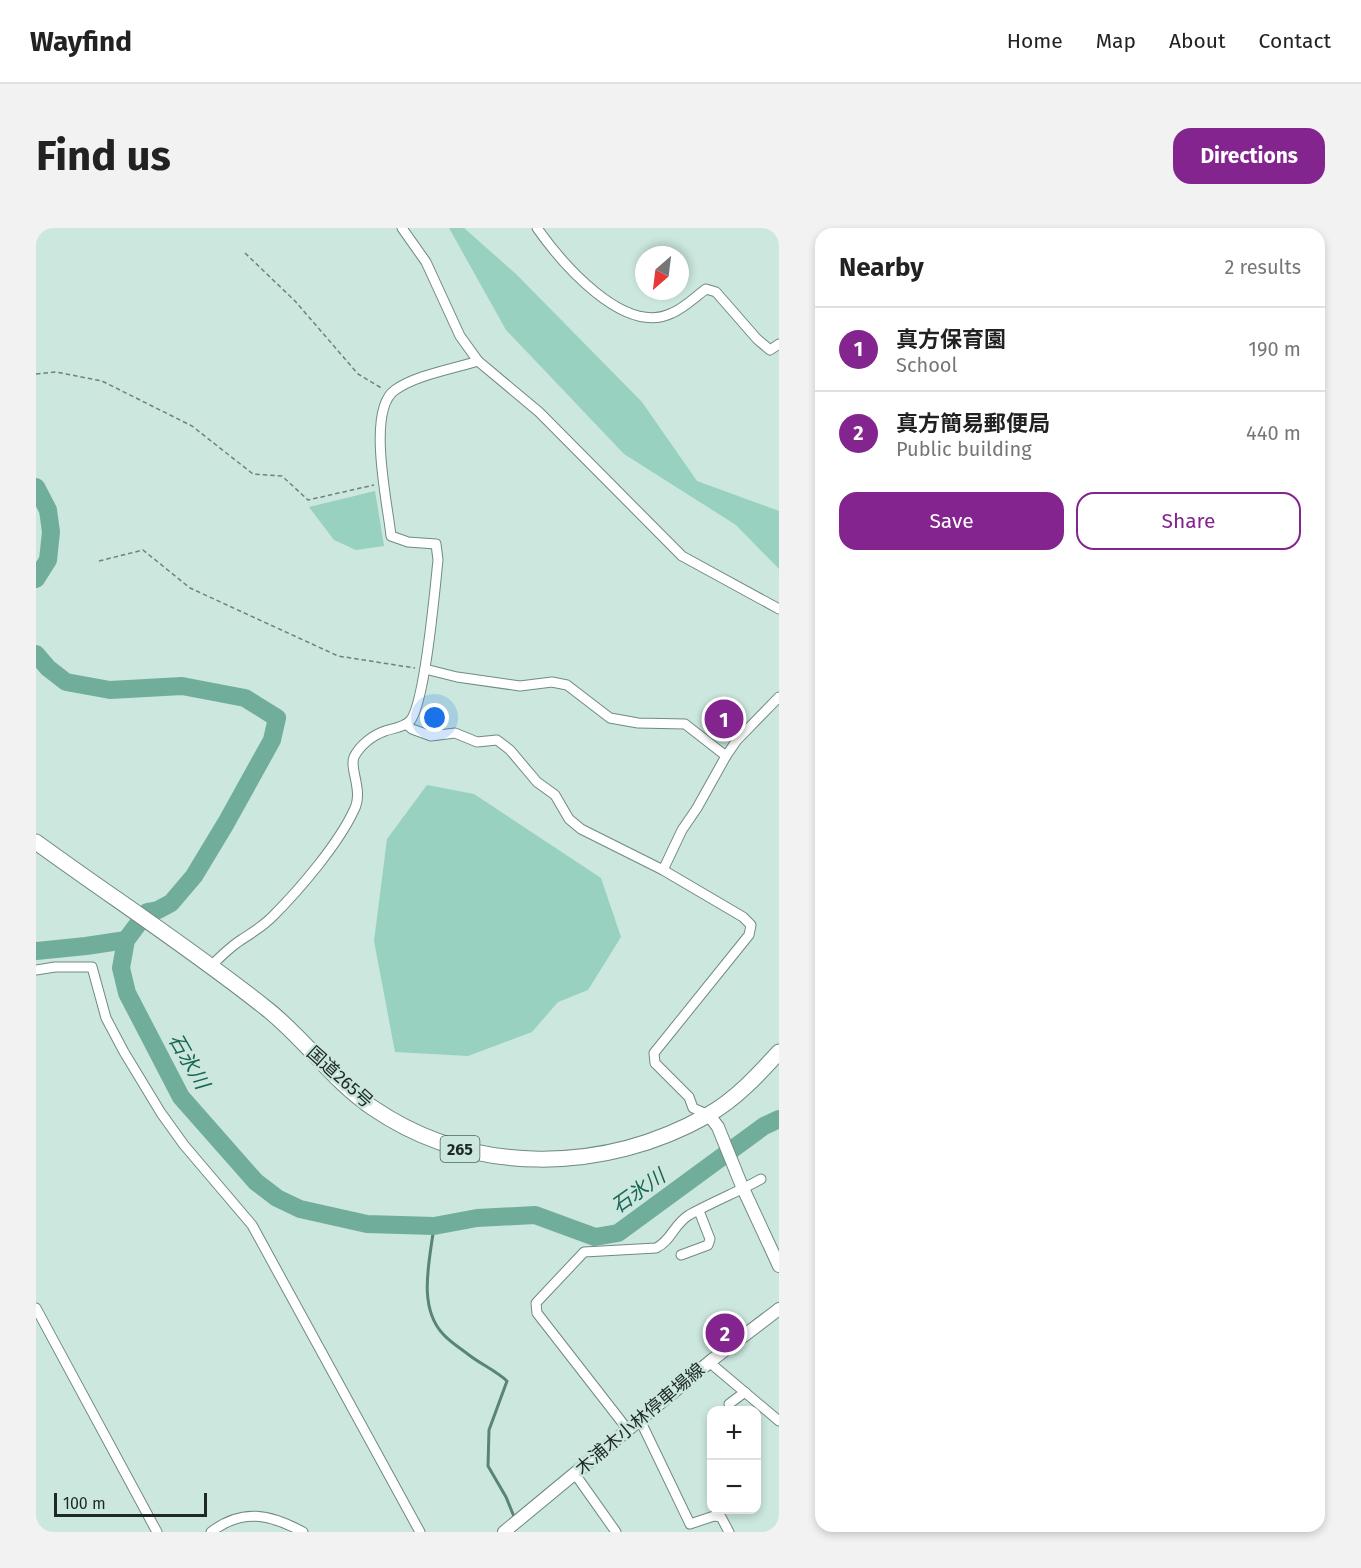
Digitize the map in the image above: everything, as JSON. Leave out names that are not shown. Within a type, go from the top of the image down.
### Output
[{"type":"highway","name":"国道265号","points":[[36,842],[270,1011],[348,1089],[372,1107],[430,1139],[462,1150],[500,1158],[550,1160],[591,1157],[655,1139],[713,1121],[779,1052]]},
{"type":"main road","points":[[713,1121],[779,1266]]},
{"type":"main road","name":"木浦木小林停車場線","points":[[504,1532],[709,1362],[779,1308]]},
{"type":"street","points":[[402,228],[426,262],[460,336],[478,361],[538,412],[682,556],[779,609]]},
{"type":"street","points":[[537,228],[555,255],[583,282],[634,316],[672,314],[706,289],[716,292],[757,339],[770,350],[779,344]]},
{"type":"street","points":[[210,967],[232,946],[274,915],[320,862],[343,831],[356,808],[358,786],[353,759],[360,748],[369,739],[406,724],[414,714],[425,669],[438,560],[436,544],[408,542],[391,536],[380,459],[381,414],[386,400],[394,390],[415,380],[478,361]]},
{"type":"street","points":[[425,669],[457,677],[520,686],[552,682],[567,685],[610,718],[638,723],[685,724],[726,756]]},
{"type":"street","points":[[663,870],[682,830],[726,756],[737,740],[779,697]]},
{"type":"street","points":[[406,724],[412,729],[431,736],[455,733],[477,742],[496,740],[510,750],[537,782],[555,795],[569,819],[581,828],[663,870],[743,917],[751,925],[749,935],[654,1053],[655,1063],[689,1097],[693,1108],[713,1121]]},
{"type":"street","points":[[36,970],[55,967],[92,967],[106,1018],[124,1052],[161,1113],[184,1145],[252,1225],[420,1532]]},
{"type":"street","points":[[628,1430],[537,1313],[536,1303],[584,1252],[656,1248],[665,1244],[677,1224],[699,1210],[761,1179]]},
{"type":"street","points":[[681,1256],[708,1245],[710,1239],[699,1210]]},
{"type":"street","points":[[36,1308],[157,1532]]},
{"type":"street","points":[[709,1362],[779,1421]]},
{"type":"street","points":[[729,1404],[745,1392]]},
{"type":"street","points":[[640,1420],[690,1524],[714,1516],[721,1517],[729,1532]]},
{"type":"street","points":[[575,1474],[615,1532]]},
{"type":"street","points":[[211,1532],[225,1522],[249,1515],[271,1519],[303,1532]]},
{"type":"path","points":[[245,253],[295,302],[358,374],[391,394]]},
{"type":"path","points":[[36,374],[56,372],[102,381],[192,426],[253,474],[282,476],[308,500],[384,482]]},
{"type":"path","points":[[99,561],[143,550],[190,588],[338,656],[425,669]]},
{"type":"green space","points":[[449,228],[464,228],[516,274],[642,402],[697,481],[779,511],[779,569],[736,525],[624,454],[506,330]]},
{"type":"green space","points":[[375,491],[384,546],[356,550],[334,540],[309,507]]},
{"type":"green space","points":[[427,785],[474,794],[601,878],[621,937],[588,990],[558,1002],[532,1032],[468,1056],[395,1052],[374,941],[387,839]]},
{"type":"waterway","name":"石氷川","points":[[36,487],[48,510],[51,532],[48,560],[36,579]]},
{"type":"waterway","name":"石氷川","points":[[36,654],[48,668],[66,682],[110,690],[182,686],[245,698],[277,718],[272,740],[194,876],[171,903],[158,910],[147,912],[126,940],[121,968],[127,993],[181,1097],[256,1182],[277,1198],[300,1209],[367,1224],[434,1226],[477,1218],[535,1215],[595,1237],[618,1233],[764,1126],[779,1119]]},
{"type":"waterway","points":[[36,951],[126,940]]},
{"type":"waterway","points":[[434,1226],[427,1282],[430,1310],[435,1323],[452,1342],[507,1381],[489,1430],[488,1466],[506,1497],[515,1519]]},
{"type":"place","name":"真方保育園","points":[[724,719]]},
{"type":"place","name":"真方簡易郵便局","points":[[725,1333]]}]
